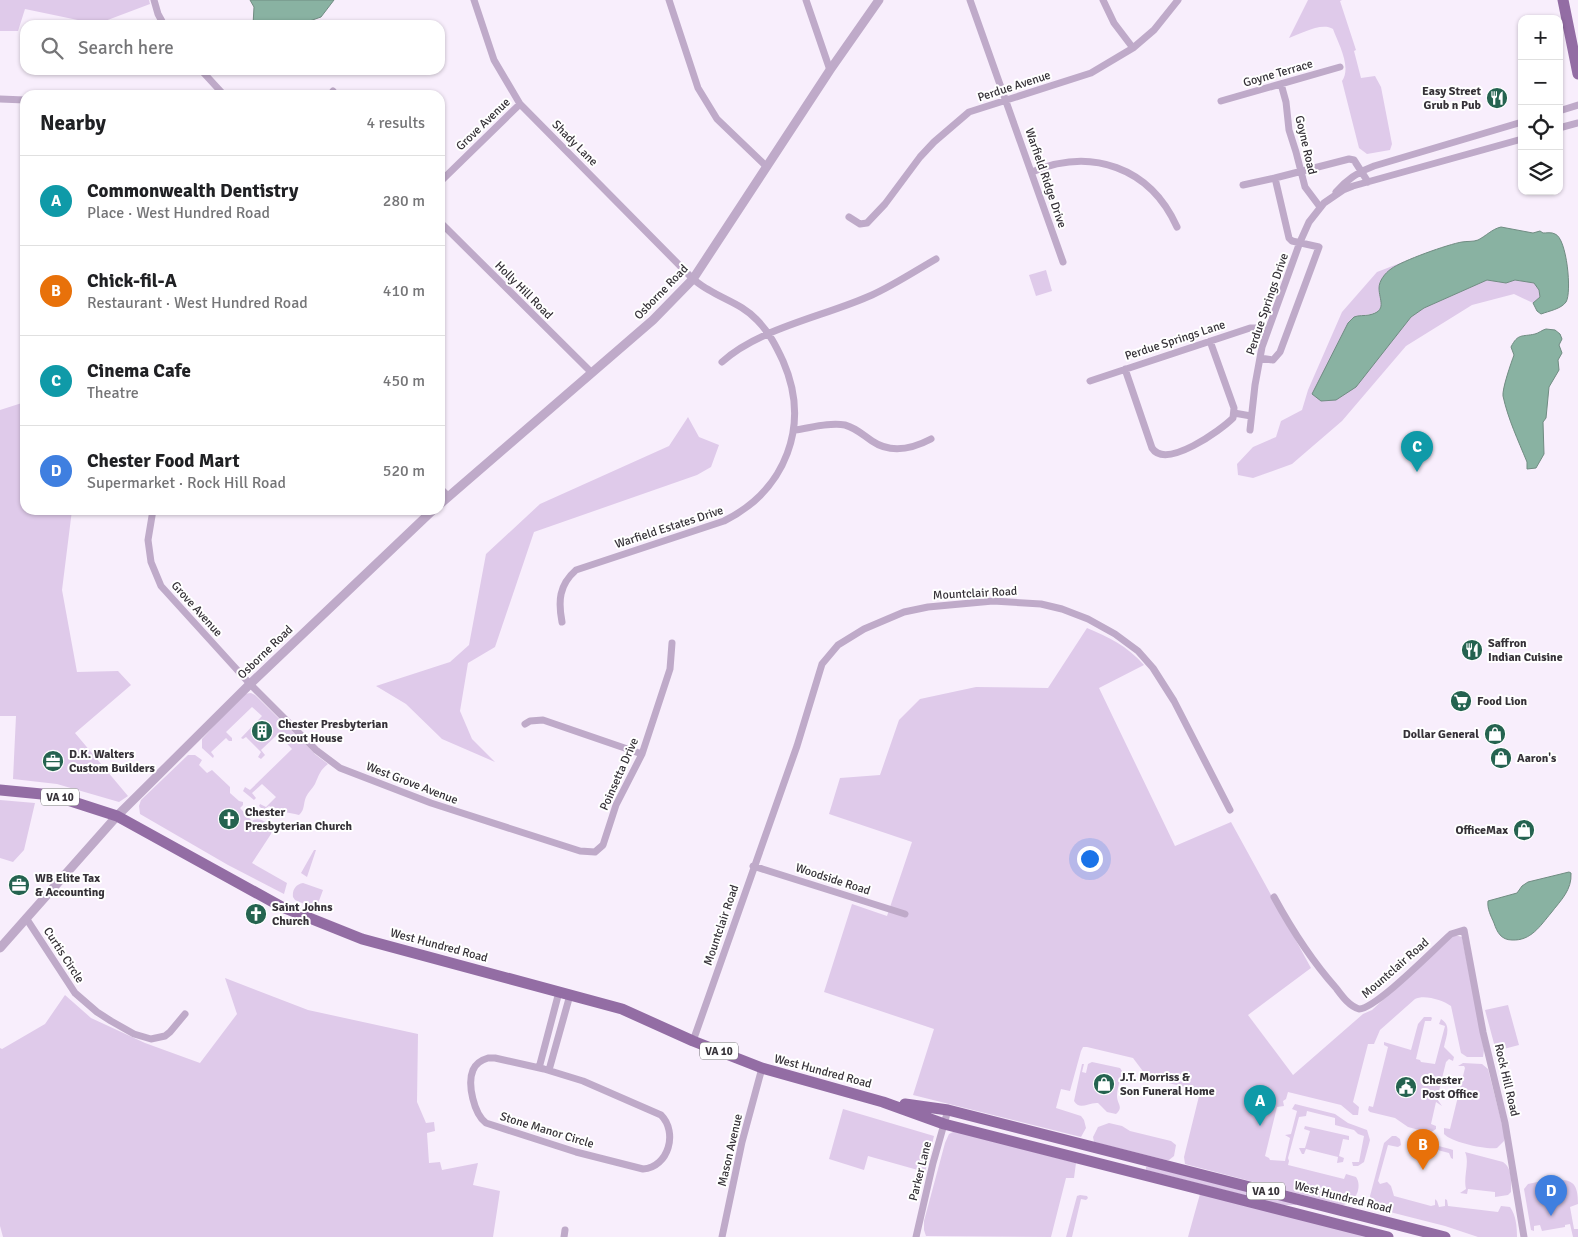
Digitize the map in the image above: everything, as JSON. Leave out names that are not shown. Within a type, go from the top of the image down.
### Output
[{"type":"main road","points":[[1563,0],[1578,74]]},
{"type":"main road","name":"West Hundred Road","points":[[0,790],[52,794],[117,816],[282,907],[301,915],[362,938],[622,1009],[693,1041],[762,1068],[883,1102],[944,1124],[1388,1237]]},
{"type":"main road","name":"West Hundred Road","points":[[883,1102],[948,1110],[1445,1237]]},
{"type":"street","points":[[154,0],[161,20]]},
{"type":"street","name":"Shady Lane","points":[[474,0],[494,60],[520,104],[693,279]]},
{"type":"street","points":[[669,0],[698,88],[717,120],[767,167]]},
{"type":"street","points":[[806,0],[830,70]]},
{"type":"street","name":"Osborne Road","points":[[445,499],[653,320],[693,279],[830,70],[879,0]]},
{"type":"street","name":"Warfield Ridge Drive","points":[[970,0],[1063,262]]},
{"type":"street","points":[[1103,0],[1114,23],[1133,48]]},
{"type":"street","name":"Perdue Avenue","points":[[849,217],[860,224],[867,223],[920,157],[934,142],[969,112],[1091,73],[1133,48],[1154,30],[1178,0]]},
{"type":"street","name":"Goyne Terrace","points":[[1221,101],[1340,67]]},
{"type":"street","points":[[206,75],[219,90]]},
{"type":"street","name":"Goyne Road","points":[[1280,84],[1286,102],[1288,130],[1307,192],[1320,207]]},
{"type":"street","points":[[0,99],[20,100]]},
{"type":"street","name":"Grove Avenue","points":[[445,177],[520,104]]},
{"type":"street","points":[[1563,110],[1578,105]]},
{"type":"street","name":"Perdue Springs Drive","points":[[1250,430],[1260,358],[1268,328],[1300,242],[1320,207],[1347,181],[1362,171],[1518,123]]},
{"type":"street","points":[[1563,127],[1578,123]]},
{"type":"street","name":"Perdue Springs Drive","points":[[1333,196],[1343,190],[1368,182],[1518,140]]},
{"type":"street","points":[[1243,185],[1349,159],[1354,160],[1368,182]]},
{"type":"street","points":[[1032,172],[1058,163],[1072,161],[1086,161],[1113,166],[1134,176],[1151,189],[1165,205],[1176,226]]},
{"type":"street","points":[[1260,358],[1273,360],[1280,352],[1319,247],[1289,238],[1275,178]]},
{"type":"street","name":"Holly Hill Road","points":[[445,227],[592,373]]},
{"type":"street","points":[[722,362],[742,346],[873,295],[936,259]]},
{"type":"street","name":"Warfield Estates Drive","points":[[562,622],[559,598],[564,584],[576,570],[724,521],[742,512],[752,504],[776,476],[784,460],[794,430],[793,391],[787,370],[769,334],[758,320],[741,306],[708,290],[693,279]]},
{"type":"street","name":"Perdue Springs Lane","points":[[1090,380],[1250,328],[1268,328]]},
{"type":"street","points":[[1125,369],[1152,448],[1155,453],[1165,456],[1197,444],[1233,418],[1234,413],[1210,341]]},
{"type":"street","points":[[1234,413],[1252,416]]},
{"type":"street","points":[[794,430],[834,424],[843,425],[858,430],[880,446],[896,449],[918,446],[931,439]]},
{"type":"street","points":[[445,493],[448,496]]},
{"type":"street","name":"Grove Avenue","points":[[152,515],[148,540],[150,562],[161,586],[250,684]]},
{"type":"street","name":"Osborne Road","points":[[0,948],[117,816],[250,684],[429,515]]},
{"type":"street","name":"Mountclair Road","points":[[693,1041],[753,866],[797,746],[822,664],[838,645],[864,629],[904,612],[928,607],[993,601],[1041,604],[1062,609],[1088,619],[1115,634],[1138,651],[1153,668],[1174,701],[1230,810]]},
{"type":"street","name":"Poinsetta Drive","points":[[595,852],[602,845],[616,805],[642,754],[670,669],[672,643]]},
{"type":"street","name":"West Grove Avenue","points":[[250,684],[316,750],[340,768],[432,804],[580,851],[595,852]]},
{"type":"street","points":[[525,724],[543,720],[642,754]]},
{"type":"street","name":"Woodside Road","points":[[753,866],[905,914]]},
{"type":"street","name":"Mountclair Road","points":[[1274,897],[1317,968],[1346,1000],[1359,1009],[1366,1008],[1380,998],[1451,934],[1464,930]]},
{"type":"street","name":"Curtis Circle","points":[[26,918],[75,993],[111,1021],[134,1034],[151,1039],[164,1036],[170,1032],[185,1014]]},
{"type":"street","name":"Rock Hill Road","points":[[1464,930],[1483,1032],[1506,1123],[1524,1237]]},
{"type":"street","points":[[539,1068],[564,993]]},
{"type":"street","points":[[549,1070],[564,993]]},
{"type":"street","name":"Stone Manor Circle","points":[[486,1058],[495,1058],[539,1068],[583,1081],[661,1115],[670,1128],[663,1159],[654,1166],[643,1169],[576,1152],[497,1128],[481,1119],[474,1106],[471,1078],[475,1066],[480,1061],[486,1058]]},
{"type":"street","name":"Mason Avenue","points":[[722,1237],[742,1142],[762,1068]]},
{"type":"street","name":"Parker Lane","points":[[916,1237],[948,1110]]},
{"type":"shaded area","points":[[0,0],[149,0],[150,4],[108,20],[78,20],[25,9],[18,31],[0,31]]},
{"type":"shaded area","points":[[250,0],[334,0],[321,17],[312,20],[253,20],[254,7]]},
{"type":"shaded area","points":[[1308,0],[1342,0],[1340,1],[1356,50],[1354,51],[1361,78],[1375,76],[1381,87],[1392,144],[1390,150],[1367,154],[1359,148],[1342,81],[1346,69],[1345,62],[1333,29],[1328,27],[1317,28],[1289,38]]},
{"type":"shaded area","points":[[1501,227],[1533,233],[1540,231],[1552,233],[1559,238],[1563,245],[1568,278],[1568,297],[1564,304],[1541,314],[1533,303],[1540,297],[1539,290],[1534,283],[1515,280],[1506,283],[1487,280],[1424,308],[1411,317],[1356,387],[1336,400],[1321,401],[1312,394],[1348,323],[1354,317],[1375,313],[1381,308],[1379,285],[1389,271],[1404,262],[1436,249],[1456,243],[1478,240]]},
{"type":"shaded area","points":[[1408,260],[1391,269],[1379,288],[1381,297],[1380,309],[1377,312],[1354,317],[1411,317],[1424,308],[1487,280],[1506,283],[1515,280],[1535,283],[1540,297],[1533,303],[1514,294],[1472,305],[1406,346],[1342,421],[1292,464],[1253,478],[1238,475],[1237,464],[1253,447],[1276,437],[1281,421],[1302,410],[1308,390],[1342,312],[1377,272]]},
{"type":"shaded area","points":[[1046,270],[1052,291],[1036,296],[1029,275]]},
{"type":"shaded area","points":[[1546,329],[1555,330],[1560,334],[1562,339],[1559,345],[1562,353],[1558,360],[1559,370],[1549,387],[1546,418],[1543,422],[1544,454],[1536,468],[1527,469],[1527,462],[1510,421],[1503,393],[1514,355],[1511,347],[1516,339]]},
{"type":"shaded area","points":[[20,404],[20,515],[71,515],[62,590],[77,672],[118,671],[131,685],[75,733],[128,796],[119,802],[57,784],[13,779],[16,716],[0,716],[0,410]]},
{"type":"shaded area","points":[[688,417],[699,437],[719,445],[711,467],[697,475],[534,532],[495,647],[468,663],[460,711],[472,739],[495,762],[442,739],[406,704],[376,686],[450,662],[469,645],[486,554],[540,504],[669,446]]},
{"type":"shaded area","points":[[1087,628],[1103,635],[1131,652],[1144,665],[1099,688],[1175,846],[1231,822],[1311,968],[1248,1015],[1293,1075],[1363,1014],[1372,1010],[1451,937],[1455,935],[1462,937],[1484,1050],[1483,1057],[1467,1057],[1461,1053],[1451,1006],[1433,998],[1423,997],[1415,999],[1380,1030],[1374,1044],[1368,1044],[1353,1102],[1359,1107],[1358,1115],[1353,1115],[1341,1105],[1288,1092],[1286,1099],[1283,1101],[1284,1106],[1277,1107],[1265,1156],[1270,1160],[1285,1161],[1290,1138],[1285,1135],[1291,1134],[1297,1111],[1292,1109],[1295,1104],[1335,1114],[1348,1123],[1367,1130],[1370,1140],[1364,1162],[1358,1166],[1353,1166],[1352,1162],[1359,1162],[1364,1136],[1354,1130],[1335,1125],[1335,1118],[1307,1111],[1306,1116],[1299,1117],[1288,1158],[1288,1165],[1344,1179],[1346,1174],[1356,1177],[1359,1186],[1358,1190],[1354,1199],[1346,1204],[1341,1205],[1185,1164],[1184,1157],[1200,1092],[1148,1078],[1133,1058],[1083,1047],[1070,1091],[1061,1089],[1056,1108],[1081,1116],[1086,1128],[1081,1137],[913,1095],[934,1029],[824,992],[852,904],[887,916],[912,842],[829,814],[840,778],[880,775],[899,720],[920,699],[976,687],[1048,688]]},
{"type":"shaded area","points":[[251,693],[316,755],[328,764],[321,771],[314,786],[307,795],[299,815],[280,811],[269,806],[263,810],[259,806],[260,804],[266,807],[276,797],[262,784],[252,793],[256,798],[254,800],[243,791],[245,787],[250,790],[292,749],[278,734],[261,750],[265,755],[261,759],[258,757],[261,752],[246,737],[241,738],[262,716],[252,707],[226,732],[232,738],[232,741],[226,738],[211,752],[214,756],[213,758],[202,748],[202,739],[243,694]]},
{"type":"shaded area","points":[[188,755],[195,755],[202,760],[199,765],[207,773],[212,770],[230,787],[230,793],[243,802],[240,808],[252,821],[260,819],[272,828],[271,834],[252,863],[287,883],[284,894],[228,865],[140,814],[139,806],[141,800]]},
{"type":"shaded area","points":[[0,800],[35,803],[24,850],[13,862],[0,858]]},
{"type":"shaded area","points":[[314,850],[316,850],[307,877],[301,873]]},
{"type":"shaded area","points":[[1571,873],[1570,885],[1565,894],[1535,932],[1519,940],[1508,940],[1500,935],[1488,907],[1488,901],[1517,893],[1528,882]]},
{"type":"shaded area","points":[[303,883],[323,890],[316,909],[295,900],[293,897],[295,888]]},
{"type":"shaded area","points":[[225,978],[308,1010],[418,1034],[417,1102],[426,1123],[434,1122],[435,1131],[427,1133],[429,1163],[440,1162],[442,1170],[478,1163],[473,1185],[500,1191],[493,1237],[3,1237],[0,1226],[0,1048],[2,1049],[45,1024],[65,995],[91,1018],[145,1043],[200,1063],[237,1014]]},
{"type":"shaded area","points":[[1508,1005],[1519,1045],[1496,1051],[1485,1010]]},
{"type":"shaded area","name":"Chester Post Office","points":[[1424,1017],[1432,1018],[1431,1021],[1425,1021],[1416,1059],[1421,1062],[1435,1064],[1445,1026],[1439,1024],[1441,1019],[1447,1028],[1444,1047],[1454,1057],[1453,1061],[1449,1059],[1446,1062],[1437,1099],[1442,1106],[1436,1102],[1431,1124],[1436,1126],[1436,1129],[1430,1133],[1408,1127],[1395,1118],[1368,1110],[1369,1106],[1373,1107],[1388,1047],[1384,1045],[1384,1042],[1411,1050],[1418,1024]]},
{"type":"shaded area","name":"J.T. Morriss & Son Funeral Home","points":[[1092,1062],[1120,1068],[1122,1071],[1117,1093],[1120,1109],[1116,1114],[1107,1112],[1098,1103],[1082,1106],[1074,1101],[1082,1064],[1084,1064],[1082,1072],[1086,1073],[1088,1064]]},
{"type":"shaded area","points":[[1463,1063],[1482,1064],[1488,1069],[1504,1132],[1504,1141],[1497,1148],[1469,1145],[1444,1134],[1444,1128],[1450,1129],[1465,1068],[1464,1066],[1458,1066]]},
{"type":"shaded area","points":[[843,1109],[934,1136],[925,1172],[868,1156],[864,1170],[829,1159]]},
{"type":"shaded area","points":[[1109,1123],[1122,1126],[1130,1131],[1171,1141],[1176,1145],[1174,1156],[1166,1160],[1094,1142],[1093,1137],[1098,1127]]},
{"type":"shaded area","points":[[1305,1126],[1349,1136],[1349,1140],[1343,1139],[1339,1156],[1344,1158],[1343,1162],[1337,1163],[1338,1157],[1306,1149],[1304,1154],[1302,1154],[1299,1148],[1305,1148],[1310,1131],[1304,1129]]},
{"type":"shaded area","points":[[955,1131],[1076,1163],[1074,1178],[1066,1178],[1051,1237],[926,1236],[924,1221],[945,1143],[949,1134]]},
{"type":"shaded area","points":[[1392,1136],[1400,1139],[1401,1145],[1398,1147],[1388,1145],[1378,1181],[1380,1184],[1387,1182],[1391,1186],[1394,1196],[1431,1206],[1435,1205],[1435,1199],[1439,1207],[1445,1206],[1445,1199],[1448,1206],[1498,1212],[1501,1206],[1510,1207],[1515,1217],[1517,1237],[1478,1237],[1373,1206],[1370,1196],[1384,1143]]},
{"type":"shaded area","points":[[1416,1140],[1453,1150],[1453,1159],[1449,1153],[1414,1144],[1411,1150],[1410,1143]]},
{"type":"shaded area","points":[[1465,1152],[1503,1162],[1510,1172],[1511,1192],[1508,1195],[1495,1197],[1495,1192],[1468,1189],[1467,1194],[1460,1193],[1466,1189],[1467,1160]]},
{"type":"shaded area","points":[[1146,1167],[1158,1167],[1297,1202],[1296,1205],[1283,1205],[1146,1170]]},
{"type":"shaded area","points":[[1547,1180],[1562,1180],[1571,1182],[1574,1185],[1578,1196],[1578,1204],[1570,1207],[1574,1229],[1578,1229],[1578,1237],[1573,1237],[1570,1224],[1565,1225],[1565,1227],[1542,1231],[1540,1225],[1534,1226],[1534,1231],[1531,1230],[1524,1189],[1528,1184]]},
{"type":"shaded area","points":[[1200,1194],[1370,1237],[1188,1237]]},
{"type":"shaded area","points":[[1077,1196],[1087,1196],[1088,1198],[1086,1200],[1081,1199],[1072,1237],[1066,1237]]},
{"type":"place","name":"Easy Street Grub n Pub","points":[[1497,98]]},
{"type":"place","name":"Cinema Cafe","points":[[1417,472]]},
{"type":"place","name":"Saffron Indian Cuisine","points":[[1472,650]]},
{"type":"place","name":"Food Lion","points":[[1461,701]]},
{"type":"place","name":"Chester Presbyterian Scout House","points":[[262,731]]},
{"type":"place","name":"Dollar General","points":[[1495,734]]},
{"type":"place","name":"Aaron's","points":[[1501,758]]},
{"type":"place","name":"D.K. Walters Custom Builders","points":[[53,761]]},
{"type":"place","name":"Chester Presbyterian Church","points":[[229,819]]},
{"type":"place","name":"OfficeMax","points":[[1524,830]]},
{"type":"place","name":"WB Elite Tax & Accounting","points":[[19,885]]},
{"type":"place","name":"Saint Johns Church","points":[[256,914]]},
{"type":"place","name":"J.T. Morriss & Son Funeral Home","points":[[1104,1084]]},
{"type":"place","name":"Chester Post Office","points":[[1406,1087]]},
{"type":"place","name":"Commonwealth Dentistry","points":[[1260,1126]]},
{"type":"place","name":"Chick-fil-A","points":[[1423,1170]]},
{"type":"place","name":"Chester Food Mart","points":[[1551,1216]]}]
